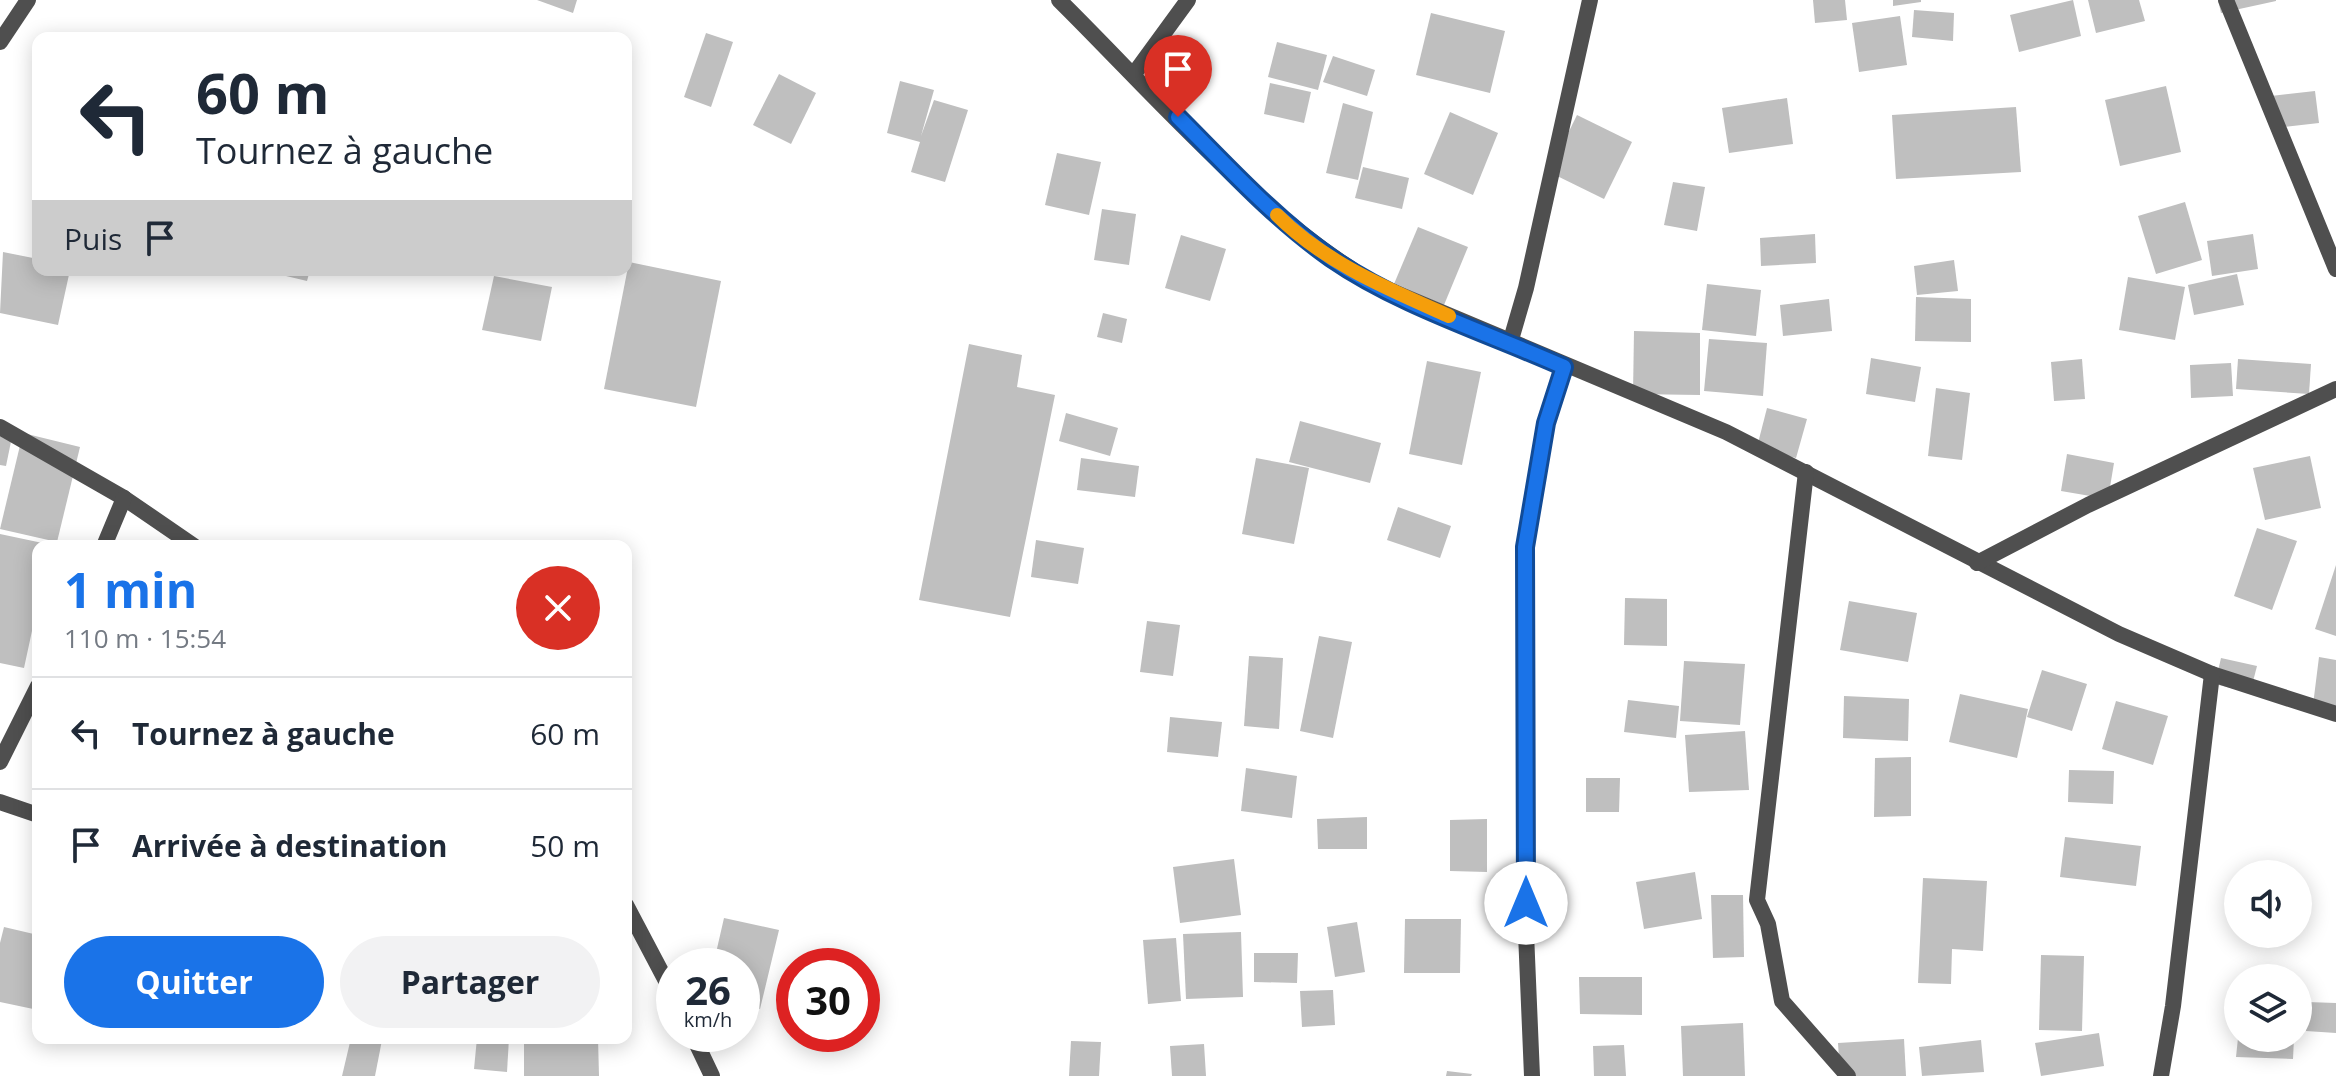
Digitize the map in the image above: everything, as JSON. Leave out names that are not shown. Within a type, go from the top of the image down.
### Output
[{"type":"street","points":[[0,42],[28,0]]},
{"type":"street","points":[[1059,0],[1288,226],[1333,259],[1377,285],[1564,367],[1726,432],[2119,634],[2212,674],[2336,714]]},
{"type":"street","points":[[1134,74],[1188,0]]},
{"type":"street","points":[[1510,343],[1526,288],[1590,0]]},
{"type":"street","points":[[2226,0],[2336,269]]},
{"type":"street","points":[[1532,1076],[1526,933],[1525,547],[1546,423],[1564,367]]},
{"type":"street","points":[[1977,563],[2088,505],[2336,389]]},
{"type":"street","points":[[0,427],[124,498],[185,540]]},
{"type":"street","points":[[1806,472],[1757,900],[1768,924],[1782,1001],[1848,1076]]},
{"type":"street","points":[[106,540],[124,498]]},
{"type":"street","points":[[2161,1076],[2173,1006],[2212,674]]},
{"type":"street","points":[[0,762],[32,698]]},
{"type":"street","points":[[0,802],[32,813]]},
{"type":"street","points":[[632,916],[656,962]]},
{"type":"street","points":[[701,1052],[712,1076]]},
{"type":"building","points":[[537,0],[577,0],[573,13]]},
{"type":"building","points":[[1813,0],[1845,0],[1847,20],[1815,23]]},
{"type":"building","points":[[1893,0],[1921,0],[1921,2],[1893,6]]},
{"type":"building","points":[[2073,0],[2081,36],[2019,52],[2010,15]]},
{"type":"building","points":[[2088,0],[2139,0],[2145,21],[2096,33]]},
{"type":"building","points":[[2218,0],[2276,0],[2276,1],[2221,13]]},
{"type":"building","points":[[1914,10],[1954,13],[1953,41],[1912,37]]},
{"type":"building","points":[[1431,13],[1505,31],[1490,93],[1416,75]]},
{"type":"building","points":[[1900,16],[1907,65],[1859,72],[1852,23]]},
{"type":"building","points":[[706,33],[733,42],[711,107],[684,97]]},
{"type":"building","points":[[1277,42],[1327,55],[1318,90],[1268,77]]},
{"type":"building","points":[[1333,56],[1375,70],[1367,96],[1323,82]]},
{"type":"building","points":[[779,74],[816,93],[791,144],[753,125]]},
{"type":"building","points":[[900,81],[934,90],[921,136],[934,100],[968,110],[945,182],[911,172],[920,142],[887,133]]},
{"type":"building","points":[[1270,83],[1311,92],[1304,123],[1264,114]]},
{"type":"building","points":[[2166,86],[2181,152],[2120,166],[2105,100]]},
{"type":"building","points":[[2315,91],[2319,123],[2274,128],[2271,96]]},
{"type":"building","points":[[1787,98],[1793,144],[1729,153],[1722,108]]},
{"type":"building","points":[[1343,103],[1373,112],[1358,180],[1326,173]]},
{"type":"building","points":[[2016,107],[2021,172],[1896,179],[1892,115]]},
{"type":"building","points":[[1450,112],[1498,133],[1473,195],[1424,174]]},
{"type":"building","points":[[1577,115],[1632,142],[1604,199],[1549,172]]},
{"type":"building","points":[[1057,153],[1101,162],[1089,215],[1045,205]]},
{"type":"building","points":[[1363,167],[1409,178],[1402,209],[1355,198]]},
{"type":"building","points":[[1673,182],[1705,187],[1697,231],[1664,225]]},
{"type":"building","points":[[2185,202],[2202,260],[2156,274],[2138,216]]},
{"type":"building","points":[[1102,209],[1136,214],[1129,265],[1094,260]]},
{"type":"building","points":[[1418,227],[1468,247],[1444,305],[1394,284]]},
{"type":"building","points":[[1815,234],[1816,263],[1761,266],[1760,238]]},
{"type":"building","points":[[2253,234],[2258,269],[2212,276],[2207,241]]},
{"type":"building","points":[[1181,235],[1226,249],[1210,301],[1165,288]]},
{"type":"building","points":[[3,252],[32,258],[32,276],[69,276],[58,325],[0,313]]},
{"type":"building","points":[[1954,260],[1958,291],[1917,295],[1914,266]]},
{"type":"building","points":[[632,263],[721,281],[696,407],[604,389],[626,276],[632,276]]},
{"type":"building","points":[[2237,274],[2244,305],[2194,315],[2188,285]]},
{"type":"building","points":[[286,276],[308,276],[307,281]]},
{"type":"building","points":[[494,276],[552,287],[541,341],[482,330]]},
{"type":"building","points":[[2128,277],[2185,287],[2175,340],[2119,330]]},
{"type":"building","points":[[1707,284],[1761,290],[1756,336],[1702,330]]},
{"type":"building","points":[[1916,297],[1971,299],[1971,342],[1915,341]]},
{"type":"building","points":[[1829,299],[1832,331],[1783,336],[1780,305]]},
{"type":"building","points":[[1103,313],[1127,319],[1122,343],[1097,337]]},
{"type":"building","points":[[1634,331],[1700,333],[1700,395],[1633,394]]},
{"type":"building","points":[[1709,339],[1767,343],[1763,396],[1704,391]]},
{"type":"building","points":[[969,344],[1022,355],[1017,387],[1055,395],[1010,617],[919,600]]},
{"type":"building","points":[[1871,358],[1921,367],[1915,402],[1866,394]]},
{"type":"building","points":[[2082,359],[2085,399],[2054,401],[2051,362]]},
{"type":"building","points":[[2238,359],[2311,364],[2309,394],[2236,389]]},
{"type":"building","points":[[1427,361],[1481,372],[1462,465],[1409,454]]},
{"type":"building","points":[[2231,363],[2233,396],[2191,398],[2190,365]]},
{"type":"building","points":[[1936,388],[1970,393],[1962,460],[1928,456]]},
{"type":"building","points":[[1767,408],[1807,419],[1796,458],[1757,447]]},
{"type":"building","points":[[1066,413],[1118,428],[1110,456],[1059,441]]},
{"type":"building","points":[[1300,421],[1381,443],[1370,483],[1289,462]]},
{"type":"building","points":[[0,424],[14,427],[6,466],[0,465]]},
{"type":"building","points":[[23,433],[80,447],[57,540],[0,529]]},
{"type":"building","points":[[2067,454],[2114,463],[2108,499],[2061,491]]},
{"type":"building","points":[[2310,456],[2321,508],[2265,520],[2253,468]]},
{"type":"building","points":[[1081,458],[1139,466],[1135,497],[1077,490]]},
{"type":"building","points":[[1256,458],[1309,468],[1294,544],[1242,534]]},
{"type":"building","points":[[1398,507],[1451,526],[1440,558],[1387,540]]},
{"type":"building","points":[[2257,528],[2297,541],[2272,610],[2234,596]]},
{"type":"building","points":[[0,534],[32,541],[32,631],[24,668],[0,663]]},
{"type":"building","points":[[1036,540],[1084,548],[1078,584],[1031,577]]},
{"type":"building","points":[[2336,565],[2336,636],[2315,629]]},
{"type":"building","points":[[1625,598],[1667,599],[1667,646],[1624,645]]},
{"type":"building","points":[[1849,601],[1917,613],[1908,662],[1840,650]]},
{"type":"building","points":[[1147,621],[1180,625],[1173,676],[1140,672]]},
{"type":"building","points":[[1319,636],[1352,642],[1333,738],[1300,731]]},
{"type":"building","points":[[1249,656],[1283,658],[1279,729],[1244,726]]},
{"type":"building","points":[[2319,657],[2336,660],[2336,717],[2312,713]]},
{"type":"building","points":[[2221,658],[2257,666],[2250,693],[2215,684]]},
{"type":"building","points":[[1684,661],[1745,664],[1740,725],[1680,721]]},
{"type":"building","points":[[2042,670],[2087,684],[2072,731],[2027,717]]},
{"type":"building","points":[[1960,694],[2028,709],[2017,758],[1949,742]]},
{"type":"building","points":[[1844,696],[1909,699],[1908,741],[1843,738]]},
{"type":"building","points":[[1628,700],[1679,706],[1676,738],[1624,732]]},
{"type":"building","points":[[2116,701],[2168,716],[2153,765],[2102,749]]},
{"type":"building","points":[[1170,717],[1222,722],[1218,757],[1167,752]]},
{"type":"building","points":[[1745,731],[1749,790],[1689,792],[1685,735]]},
{"type":"building","points":[[1911,757],[1911,816],[1874,817],[1875,758]]},
{"type":"building","points":[[1246,768],[1297,776],[1292,818],[1241,811]]},
{"type":"building","points":[[2069,770],[2114,771],[2113,804],[2068,802]]},
{"type":"building","points":[[1586,778],[1620,778],[1619,812],[1586,812]]},
{"type":"building","points":[[1367,817],[1367,849],[1318,849],[1317,819]]},
{"type":"building","points":[[1487,819],[1487,872],[1450,871],[1450,820]]},
{"type":"building","points":[[2065,837],[2141,846],[2136,886],[2060,877]]},
{"type":"building","points":[[1234,859],[1241,915],[1180,923],[1173,867]]},
{"type":"building","points":[[1695,872],[1702,919],[1644,929],[1636,882]]},
{"type":"building","points":[[1923,878],[1987,881],[1983,951],[1952,949],[1951,984],[1918,983]]},
{"type":"building","points":[[1711,895],[1743,895],[1744,957],[1713,958]]},
{"type":"building","points":[[724,918],[779,930],[760,1009],[760,948],[717,948]]},
{"type":"building","points":[[1405,919],[1461,919],[1460,973],[1404,973]]},
{"type":"building","points":[[1357,922],[1365,972],[1335,977],[1327,927]]},
{"type":"building","points":[[4,927],[32,934],[32,1009],[0,1002],[0,943]]},
{"type":"building","points":[[1241,932],[1243,997],[1186,999],[1183,934]]},
{"type":"building","points":[[1176,938],[1181,1001],[1148,1004],[1143,940]]},
{"type":"building","points":[[1254,953],[1298,953],[1297,983],[1254,982]]},
{"type":"building","points":[[2041,955],[2084,956],[2082,1031],[2039,1030]]},
{"type":"building","points":[[1579,977],[1642,977],[1642,1015],[1580,1014]]},
{"type":"building","points":[[1333,990],[1335,1025],[1302,1027],[1300,991]]},
{"type":"building","points":[[2312,1002],[2336,1003],[2336,1033],[2312,1031]]},
{"type":"building","points":[[1743,1023],[1745,1076],[1683,1076],[1681,1026]]},
{"type":"building","points":[[2099,1033],[2104,1066],[2041,1076],[2035,1043]]},
{"type":"building","points":[[1904,1039],[1906,1076],[1840,1076],[1838,1043]]},
{"type":"building","points":[[1981,1040],[1984,1072],[1922,1076],[1919,1047]]},
{"type":"building","points":[[1071,1041],[1101,1042],[1099,1076],[1069,1076]]},
{"type":"building","points":[[350,1044],[381,1044],[375,1076],[342,1076]]},
{"type":"building","points":[[476,1044],[509,1044],[507,1072],[474,1069]]},
{"type":"building","points":[[524,1044],[598,1044],[599,1076],[524,1076]]},
{"type":"building","points":[[1204,1044],[1206,1076],[1172,1076],[1170,1046]]},
{"type":"building","points":[[1624,1045],[1626,1076],[1594,1076],[1593,1046]]},
{"type":"building","points":[[2237,1052],[2293,1052],[2293,1059],[2236,1057]]},
{"type":"building","points":[[1447,1071],[1472,1074],[1446,1076]]},
{"type":"slow traffic","points":[[1277,215],[1333,259],[1377,285],[1449,316]]},
{"type":"route","points":[[1178,117],[1288,226],[1333,259],[1377,285],[1564,367],[1546,423],[1525,547],[1526,903]]}]
